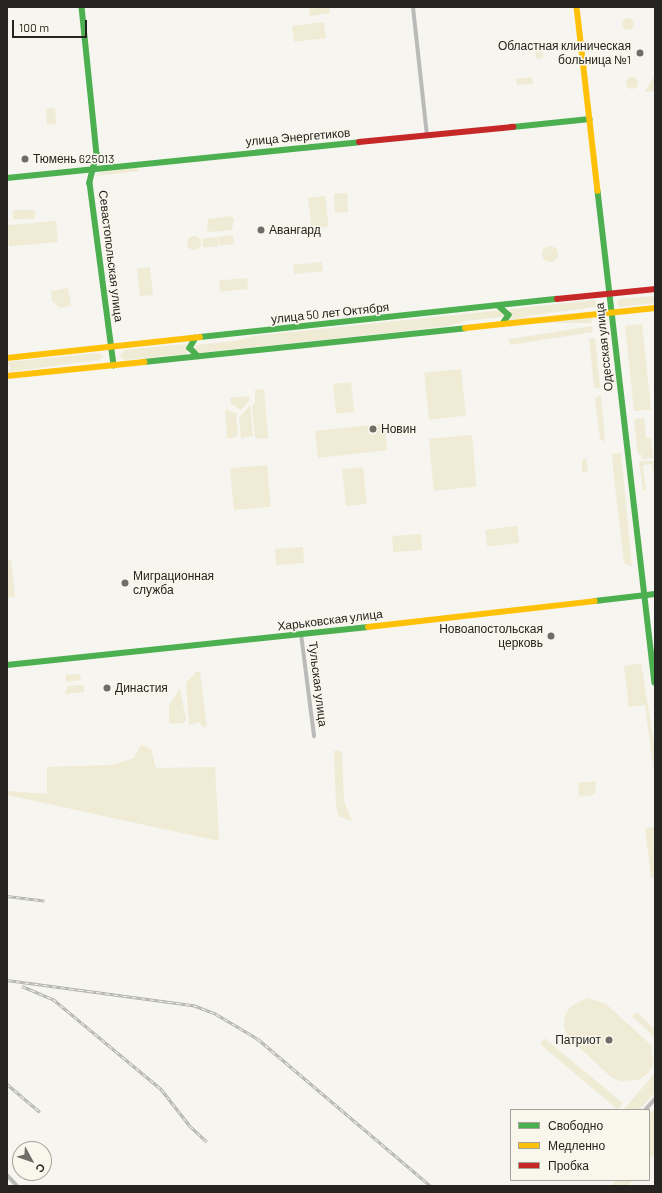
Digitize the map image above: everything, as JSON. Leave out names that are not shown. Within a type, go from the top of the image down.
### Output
[{"type":"street","name":"Севастопольская улица","points":[[82,7],[97,154],[90,183],[114,365]]},
{"type":"street","points":[[412,7],[427,135]]},
{"type":"street","name":"Одесская улица","points":[[577,7],[643,595],[655,683]]},
{"type":"street","name":"улица Энергетиков","points":[[7,178],[590,119]]},
{"type":"street","name":"улица 50 лет Октября","points":[[7,358],[655,289]]},
{"type":"street","points":[[499,306],[509,315],[503,324]]},
{"type":"street","points":[[7,376],[655,308]]},
{"type":"street","points":[[196,338],[190,348],[198,356]]},
{"type":"street","name":"Харьковская улица","points":[[7,665],[301,634],[655,594]]},
{"type":"street","name":"Тульская улица","points":[[301,634],[314,736]]},
{"type":"street","points":[[646,1109],[655,1099]]},
{"type":"street","points":[[7,1176],[17,1186]]},
{"type":"shaded area","points":[[309,7],[329,7],[330,13],[310,16]]},
{"type":"shaded area","points":[[628,18],[632,20],[634,24],[632,28],[628,30],[624,28],[622,24],[624,20]]},
{"type":"shaded area","points":[[324,22],[326,38],[294,42],[292,26]]},
{"type":"shaded area","points":[[535,45],[542,45],[543,58],[536,58]]},
{"type":"shaded area","points":[[655,74],[655,91],[645,92]]},
{"type":"shaded area","points":[[532,77],[533,84],[517,85],[516,79]]},
{"type":"shaded area","points":[[632,77],[636,79],[638,83],[636,87],[632,89],[628,87],[626,83],[628,79]]},
{"type":"shaded area","points":[[55,108],[56,124],[47,125],[46,109]]},
{"type":"shaded area","points":[[135,167],[140,171],[95,176],[102,171]]},
{"type":"shaded area","points":[[347,193],[348,212],[335,213],[334,194]]},
{"type":"shaded area","points":[[325,196],[329,227],[312,229],[308,198]]},
{"type":"shaded area","points":[[13,210],[35,210],[35,219],[13,219]]},
{"type":"shaded area","points":[[231,216],[234,219],[232,230],[210,232],[207,229],[208,219]]},
{"type":"shaded area","points":[[56,221],[58,242],[9,246],[7,225]]},
{"type":"shaded area","points":[[233,235],[234,244],[220,245],[219,236]]},
{"type":"shaded area","points":[[194,236],[199,238],[201,243],[199,248],[194,250],[189,248],[187,243],[189,238]]},
{"type":"shaded area","points":[[218,237],[219,246],[203,248],[202,239]]},
{"type":"shaded area","points":[[550,246],[557,251],[558,254],[553,261],[550,262],[543,257],[542,254],[547,247]]},
{"type":"shaded area","points":[[322,262],[323,271],[294,274],[293,265]]},
{"type":"shaded area","points":[[150,267],[153,295],[140,296],[137,268]]},
{"type":"shaded area","points":[[247,278],[248,289],[220,291],[219,280]]},
{"type":"shaded area","points":[[68,288],[71,306],[60,308],[52,301],[51,291]]},
{"type":"shaded area","points":[[655,296],[655,303],[620,307],[617,304],[619,299]]},
{"type":"shaded area","points":[[594,300],[597,304],[595,307],[512,318],[510,309]]},
{"type":"shaded area","points":[[502,310],[505,313],[502,317],[465,321],[449,326],[198,353],[194,349],[197,345],[235,341],[253,336]]},
{"type":"shaded area","points":[[507,317],[592,317],[592,323],[507,323]]},
{"type":"shaded area","points":[[642,324],[651,410],[634,411],[625,326]]},
{"type":"shaded area","points":[[592,326],[593,332],[510,345],[509,339]]},
{"type":"shaded area","points":[[595,338],[600,388],[594,388],[589,339]]},
{"type":"shaded area","points":[[186,344],[187,354],[125,360],[120,356],[124,350]]},
{"type":"shaded area","points":[[99,353],[103,356],[100,360],[8,372],[10,367],[7,362]]},
{"type":"shaded area","points":[[461,369],[466,416],[429,420],[424,373]]},
{"type":"shaded area","points":[[351,382],[354,412],[336,414],[333,384]]},
{"type":"shaded area","points":[[264,389],[268,438],[259,439],[255,437],[252,406],[255,402],[255,390]]},
{"type":"shaded area","points":[[601,395],[605,442],[600,439],[595,398]]},
{"type":"shaded area","points":[[249,396],[249,401],[241,410],[231,404],[230,398]]},
{"type":"shaded area","points":[[250,405],[253,436],[241,438],[239,418]]},
{"type":"shaded area","points":[[225,409],[238,414],[236,417],[238,434],[235,438],[227,438]]},
{"type":"shaded area","points":[[644,418],[646,438],[651,438],[653,458],[642,459],[641,454],[638,454],[634,419]]},
{"type":"shaded area","points":[[381,424],[385,429],[387,450],[318,458],[315,431]]},
{"type":"shaded area","points":[[472,435],[477,487],[434,491],[429,439]]},
{"type":"shaded area","points":[[621,453],[632,567],[624,563],[613,469],[612,454]]},
{"type":"shaded area","points":[[586,458],[588,471],[582,473],[582,460]]},
{"type":"shaded area","points":[[639,461],[655,461],[655,487],[652,464],[643,465],[646,490],[643,491]]},
{"type":"shaded area","points":[[267,465],[271,507],[234,510],[230,468]]},
{"type":"shaded area","points":[[363,467],[367,504],[346,506],[342,469]]},
{"type":"shaded area","points":[[517,526],[519,543],[487,547],[485,530]]},
{"type":"shaded area","points":[[421,534],[422,550],[393,552],[392,536]]},
{"type":"shaded area","points":[[303,547],[304,563],[276,565],[275,549]]},
{"type":"shaded area","points":[[7,560],[11,560],[15,597],[7,598]]},
{"type":"shaded area","points":[[641,663],[655,749],[655,779],[645,705],[629,707],[624,666]]},
{"type":"shaded area","points":[[196,672],[200,672],[207,726],[203,727],[199,722],[189,725],[186,683]]},
{"type":"shaded area","points":[[80,674],[81,680],[66,682],[66,675]]},
{"type":"shaded area","points":[[83,685],[84,692],[65,694],[68,686]]},
{"type":"shaded area","points":[[180,689],[186,720],[183,723],[172,724],[169,722],[169,705]]},
{"type":"shaded area","points":[[141,745],[151,749],[156,768],[215,767],[219,841],[7,795],[7,791],[47,794],[47,767],[112,765],[134,758]]},
{"type":"shaded area","points":[[338,750],[342,753],[344,801],[352,821],[339,816],[336,807],[334,751]]},
{"type":"shaded area","points":[[595,781],[596,792],[592,795],[579,797],[578,783]]},
{"type":"shaded area","points":[[655,827],[655,878],[651,878],[645,828]]},
{"type":"shaded area","name":"Патриот","points":[[587,998],[606,1004],[651,1045],[653,1064],[648,1073],[639,1080],[620,1081],[611,1077],[567,1036],[564,1026],[565,1016],[570,1007]]},
{"type":"shaded area","points":[[637,1012],[655,1030],[655,1038],[632,1016]]},
{"type":"shaded area","points":[[544,1038],[623,1103],[619,1109],[617,1109],[540,1044]]},
{"type":"shaded area","points":[[655,1073],[655,1092],[641,1109],[625,1108]]},
{"type":"shaded area","points":[[655,1108],[655,1154],[650,1160],[650,1114]]},
{"type":"shaded area","points":[[615,1181],[632,1181],[628,1186],[611,1186]]},
{"type":"railway","points":[[7,896],[45,901]]},
{"type":"railway","points":[[7,980],[193,1005],[216,1014],[258,1039],[431,1186]]},
{"type":"railway","points":[[22,986],[53,999],[161,1089],[190,1126],[207,1142]]},
{"type":"railway","points":[[7,1084],[40,1112]]},
{"type":"traffic: fast","points":[[82,7],[97,154],[90,183],[114,365]]},
{"type":"traffic: fast","points":[[513,127],[590,119]]},
{"type":"traffic: fast","points":[[7,178],[359,142]]},
{"type":"traffic: fast","points":[[598,191],[655,683]]},
{"type":"traffic: fast","points":[[200,337],[557,299]]},
{"type":"traffic: fast","points":[[499,306],[509,315],[503,324]]},
{"type":"traffic: fast","points":[[144,362],[465,328]]},
{"type":"traffic: fast","points":[[196,338],[190,348],[198,356]]},
{"type":"traffic: fast","points":[[595,601],[655,594]]},
{"type":"traffic: fast","points":[[7,665],[368,627]]},
{"type":"traffic: slow","points":[[577,7],[598,191]]},
{"type":"traffic: slow","points":[[465,328],[655,308]]},
{"type":"traffic: slow","points":[[7,358],[200,337]]},
{"type":"traffic: slow","points":[[7,376],[144,362]]},
{"type":"traffic: slow","points":[[368,627],[595,601]]},
{"type":"traffic: jam","points":[[359,142],[513,127]]},
{"type":"traffic: jam","points":[[557,299],[655,289]]},
{"type":"place","name":"Областная клиническая больница №1","points":[[640,53]]},
{"type":"place","name":"Тюмень 625013","points":[[25,159]]},
{"type":"place","name":"Авангард","points":[[261,230]]},
{"type":"place","name":"Новин","points":[[373,429]]},
{"type":"place","name":"Миграционная служба","points":[[125,583]]},
{"type":"place","name":"Новоапостольская церковь","points":[[551,636]]},
{"type":"place","name":"Династия","points":[[107,688]]},
{"type":"place","name":"Патриот","points":[[609,1040]]}]
